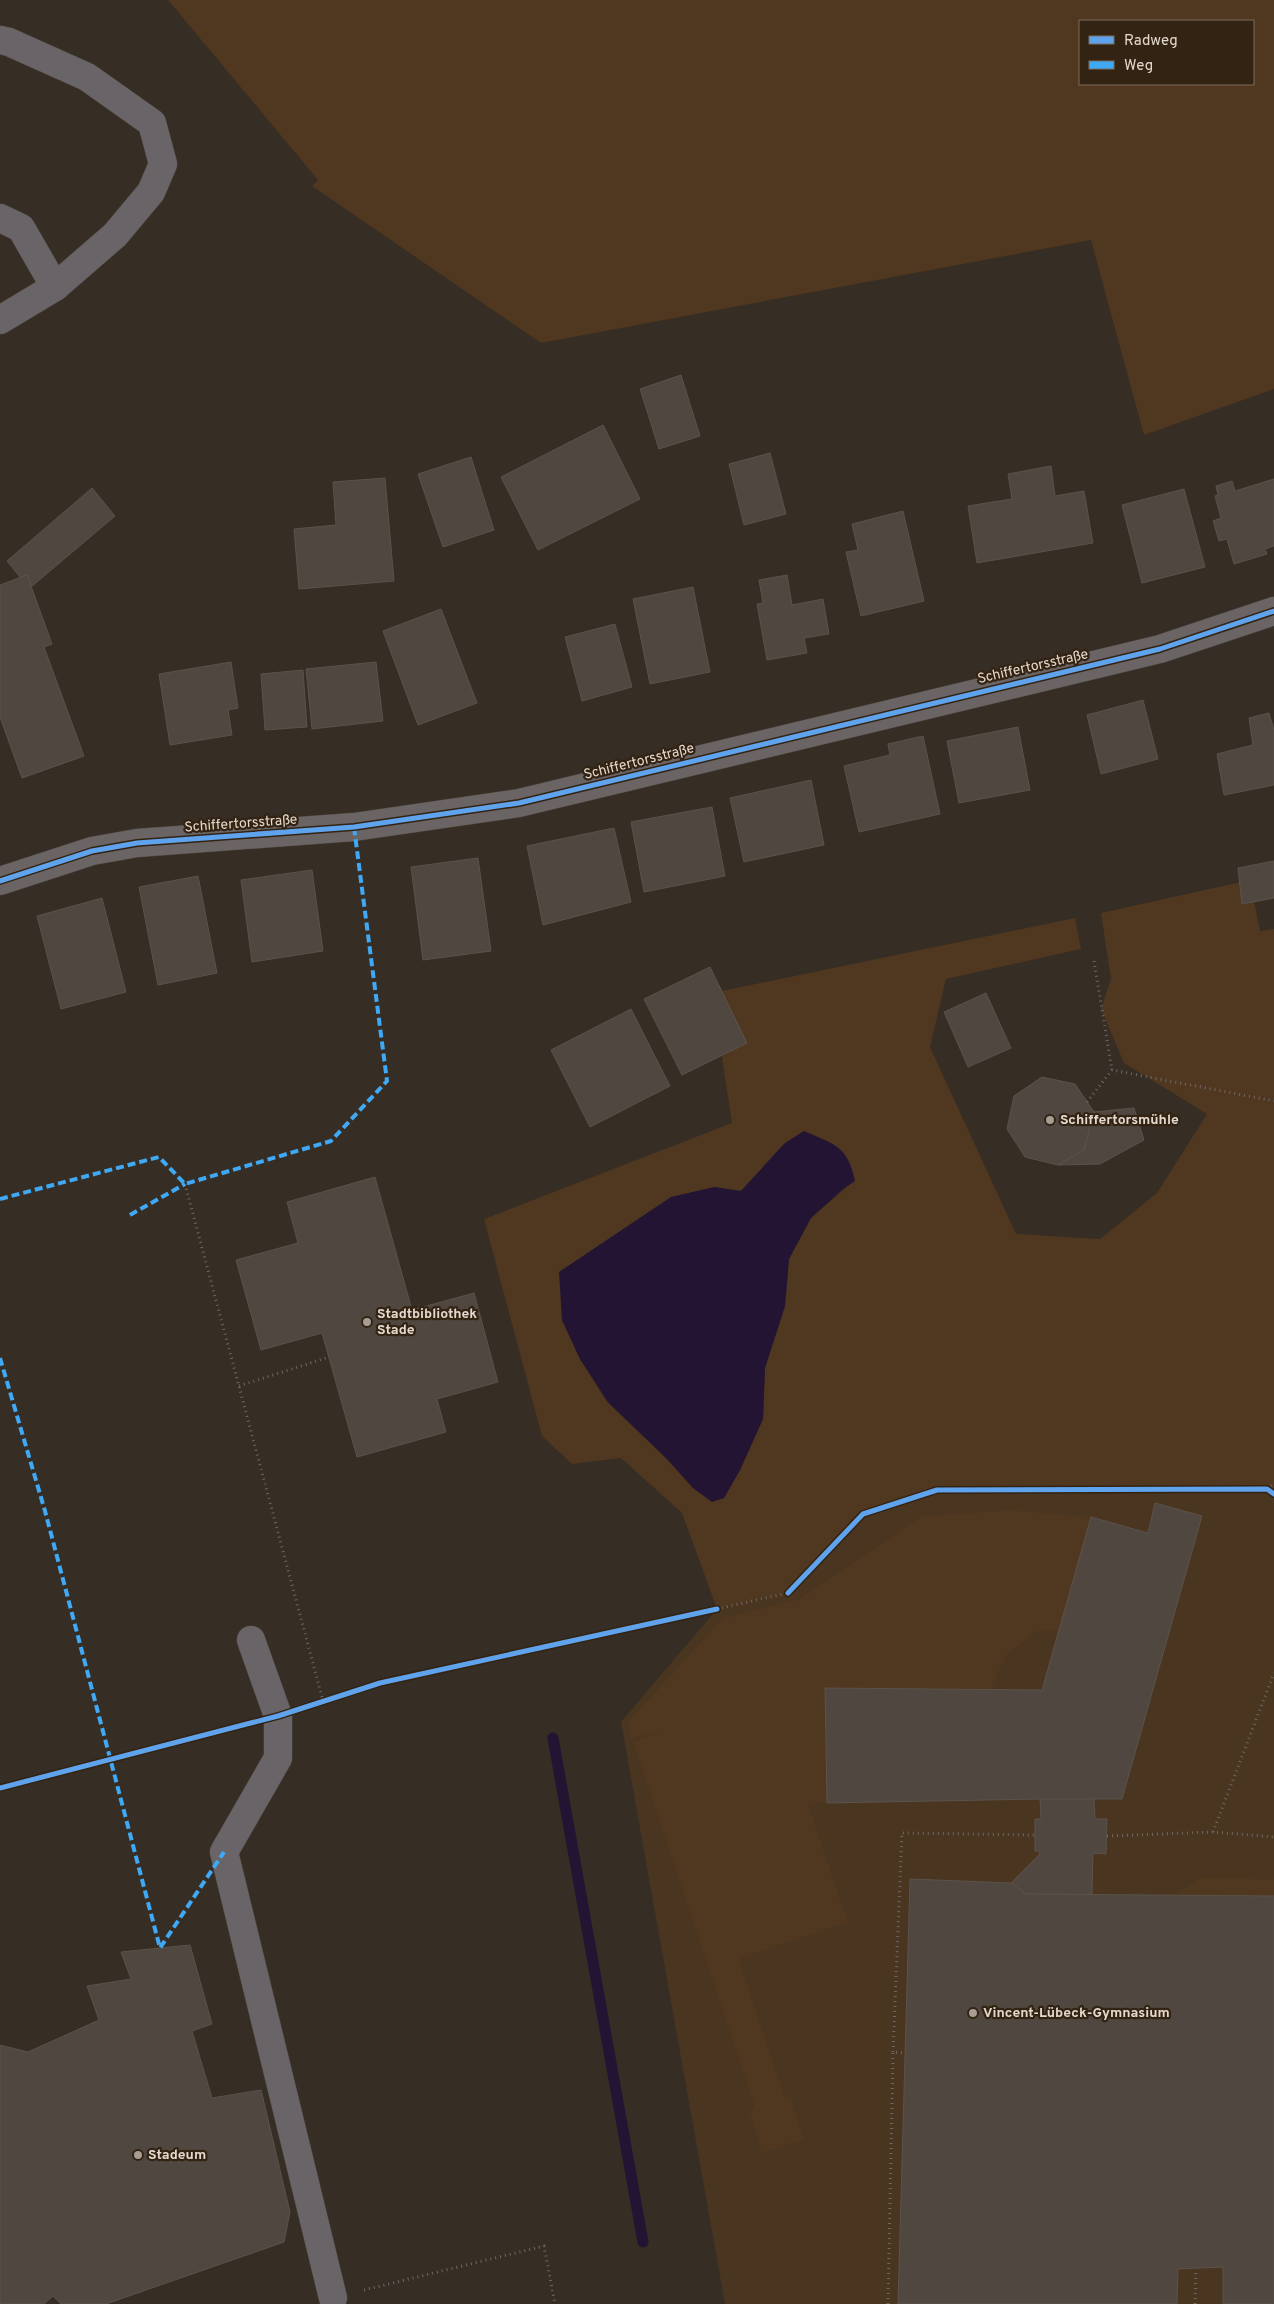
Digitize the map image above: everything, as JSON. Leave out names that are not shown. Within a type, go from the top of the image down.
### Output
[{"type":"main road","name":"Schiffertorsstraße","points":[[0,881],[92,851],[138,842],[354,827],[519,803],[1160,648],[1274,611]]},
{"type":"lane","points":[[0,40],[88,77],[152,123],[162,164],[151,192],[115,235],[55,287],[0,320]]},
{"type":"lane","points":[[0,218],[21,228],[55,287]]},
{"type":"lane","points":[[251,1640],[278,1716],[278,1758],[224,1852],[333,2298]]},
{"type":"path","points":[[1087,1102],[1112,1070],[1094,961]]},
{"type":"path","points":[[1112,1070],[1274,1101]]},
{"type":"path","points":[[185,1184],[323,1701]]},
{"type":"path","points":[[239,1386],[329,1358]]},
{"type":"path","points":[[1267,1489],[1274,1484]]},
{"type":"path","points":[[717,1609],[788,1593]]},
{"type":"path","points":[[1213,1832],[1274,1673]]},
{"type":"path","points":[[1107,1836],[1213,1832],[1274,1837]]},
{"type":"path","points":[[888,2304],[893,2052],[902,1833],[1035,1835]]},
{"type":"path","points":[[893,2052],[905,2053]]},
{"type":"path","points":[[333,2298],[544,2246],[555,2304]]},
{"type":"path","points":[[1195,2304],[1196,2268]]},
{"type":"shaded area","points":[[168,0],[1274,0],[1274,389],[1144,435],[1091,240],[541,343],[312,186],[318,180]]},
{"type":"shaded area","points":[[1250,880],[1260,931],[1274,929],[1274,1494],[1267,1489],[937,1490],[863,1514],[788,1593],[717,1609],[682,1513],[621,1458],[572,1464],[542,1436],[484,1219],[732,1123],[712,993],[1075,918],[1081,949],[946,979],[930,1047],[1016,1234],[1100,1239],[1157,1193],[1207,1114],[1124,1063],[1101,1009],[1111,979],[1101,913]],"holes":[[[785,1143],[854,1181],[811,1218],[789,1259],[785,1306],[765,1368],[763,1419],[740,1470],[724,1498],[693,1488],[667,1459],[607,1402],[580,1359],[562,1320],[714,1187],[741,1191]]]},
{"type":"shaded area","points":[[804,1131],[824,1139],[844,1153],[852,1169],[855,1181],[844,1188],[811,1218],[789,1259],[785,1306],[765,1368],[763,1419],[740,1470],[724,1498],[712,1502],[693,1488],[667,1459],[608,1402],[580,1359],[562,1320],[559,1272],[671,1197],[714,1187],[741,1191],[785,1143]]},
{"type":"shaded area","name":"Vincent-Lübeck-Gymnasium","points":[[1267,1489],[1274,1494],[1274,2304],[725,2304],[621,1722],[717,1609],[788,1593],[863,1514],[937,1490]]},
{"type":"shaded area","points":[[1013,1510],[1091,1517],[1059,1630],[1037,1631],[1006,1655],[991,1689],[825,1688],[827,1803],[808,1804],[848,1922],[739,1959],[785,2098],[790,2096],[804,2139],[762,2154],[749,2110],[755,2108],[633,1742],[658,1733],[630,1738],[628,1722],[722,1619],[798,1600],[922,1516]]},
{"type":"shaded area","points":[[1202,1878],[1274,1879],[1274,1896],[1172,1895]]},
{"type":"building","points":[[681,375],[700,436],[659,449],[640,389]]},
{"type":"building","points":[[603,425],[640,499],[538,550],[501,477]]},
{"type":"building","points":[[770,453],[786,514],[744,525],[729,464]]},
{"type":"building","points":[[471,457],[494,530],[443,547],[418,474]]},
{"type":"building","points":[[1051,466],[1055,496],[1084,491],[1093,543],[977,563],[968,506],[1012,499],[1008,474]]},
{"type":"building","points":[[385,478],[394,581],[299,589],[294,529],[336,525],[333,482]]},
{"type":"building","points":[[1274,479],[1274,546],[1265,549],[1267,554],[1234,564],[1227,539],[1219,541],[1213,521],[1221,518],[1215,496],[1218,495],[1216,486],[1232,481],[1235,491]]},
{"type":"building","points":[[92,488],[115,516],[31,587],[27,575],[20,577],[7,561]]},
{"type":"building","points":[[1184,489],[1205,567],[1142,583],[1122,505]]},
{"type":"building","points":[[903,511],[924,601],[861,616],[846,552],[858,550],[852,524]]},
{"type":"building","points":[[27,575],[52,644],[44,647],[84,756],[22,778],[0,717],[0,585]]},
{"type":"building","points":[[787,575],[792,605],[823,599],[829,634],[804,638],[807,653],[767,660],[757,604],[763,603],[759,580]]},
{"type":"building","points":[[693,587],[710,672],[650,684],[633,599]]},
{"type":"building","points":[[441,609],[477,703],[418,725],[383,631]]},
{"type":"building","points":[[615,624],[632,687],[582,701],[565,637]]},
{"type":"building","points":[[231,662],[238,708],[228,710],[232,735],[170,745],[159,674]]},
{"type":"building","points":[[376,662],[383,721],[312,729],[306,669]]},
{"type":"building","points":[[303,670],[307,727],[265,730],[261,674]]},
{"type":"building","points":[[1143,700],[1158,759],[1101,774],[1087,715]]},
{"type":"building","points":[[1269,713],[1274,730],[1274,785],[1224,795],[1217,754],[1253,745],[1249,718]]},
{"type":"building","points":[[1018,727],[1030,790],[959,803],[947,741]]},
{"type":"building","points":[[923,736],[940,814],[859,832],[844,766],[890,755],[888,744]]},
{"type":"building","points":[[811,780],[824,845],[744,862],[730,798]]},
{"type":"building","points":[[712,807],[725,876],[644,892],[631,822]]},
{"type":"building","points":[[614,828],[631,902],[543,925],[527,846]]},
{"type":"building","points":[[478,858],[491,951],[423,960],[411,867]]},
{"type":"building","points":[[1274,861],[1274,898],[1242,904],[1238,868]]},
{"type":"building","points":[[312,870],[323,951],[252,962],[241,880]]},
{"type":"building","points":[[198,876],[217,973],[158,985],[139,887]]},
{"type":"building","points":[[102,898],[126,992],[61,1009],[37,916]]},
{"type":"building","points":[[710,967],[747,1043],[682,1075],[644,999]]},
{"type":"building","points":[[986,993],[1011,1048],[968,1067],[944,1012]]},
{"type":"building","points":[[631,1009],[670,1086],[590,1127],[551,1050]]},
{"type":"building","name":"Schiffertorsmühle","points":[[1042,1077],[1075,1084],[1094,1112],[1084,1150],[1058,1165],[1025,1157],[1007,1129],[1014,1096]]},
{"type":"building","points":[[1134,1108],[1144,1140],[1100,1164],[1058,1165],[1084,1150],[1094,1112]]},
{"type":"building","name":"Stadtbibliothek Stade","points":[[375,1177],[412,1310],[474,1293],[498,1382],[437,1399],[446,1432],[357,1457],[322,1333],[261,1350],[236,1260],[298,1243],[287,1202]]},
{"type":"building","points":[[1155,1503],[1202,1516],[1122,1799],[827,1803],[825,1688],[1042,1690],[1091,1517],[1148,1533]]},
{"type":"building","points":[[1040,1799],[1094,1799],[1095,1819],[1107,1819],[1106,1854],[1093,1853],[1092,1895],[1026,1894],[1011,1883],[1040,1854],[1039,1851],[1035,1851],[1035,1819],[1041,1819]]},
{"type":"building","name":"Vincent-Lübeck-Gymnasium","points":[[910,1879],[1011,1883],[1026,1894],[1274,1896],[1274,2304],[1223,2304],[1223,2267],[1178,2269],[1177,2304],[898,2304]]},
{"type":"building","name":"Stadeum","points":[[190,1945],[212,2024],[192,2031],[212,2098],[261,2090],[290,2212],[284,2242],[106,2304],[61,2304],[53,2296],[44,2304],[0,2304],[0,2045],[28,2052],[99,2020],[87,1986],[131,1979],[121,1952]]},
{"type":"waterway","points":[[553,1738],[643,2242]]},
{"type":"marked path","points":[[0,1199],[159,1157],[185,1184],[331,1141],[387,1081],[354,827]]},
{"type":"marked path","points":[[130,1215],[185,1184]]},
{"type":"marked path","points":[[0,1358],[45,1511],[160,1948],[224,1852]]},
{"type":"cycle path","points":[[0,881],[92,851],[137,843],[354,827],[519,803],[1160,649],[1274,611]]},
{"type":"cycle path","points":[[788,1593],[863,1514],[937,1490],[1267,1489],[1274,1494]]},
{"type":"cycle path","points":[[0,1788],[278,1716],[380,1683],[717,1609]]},
{"type":"place","name":"Schiffertorsmühle","points":[[1050,1120]]},
{"type":"place","name":"Stadtbibliothek Stade","points":[[367,1322]]},
{"type":"place","name":"Vincent-Lübeck-Gymnasium","points":[[973,2013]]},
{"type":"place","name":"Stadeum","points":[[138,2155]]}]
